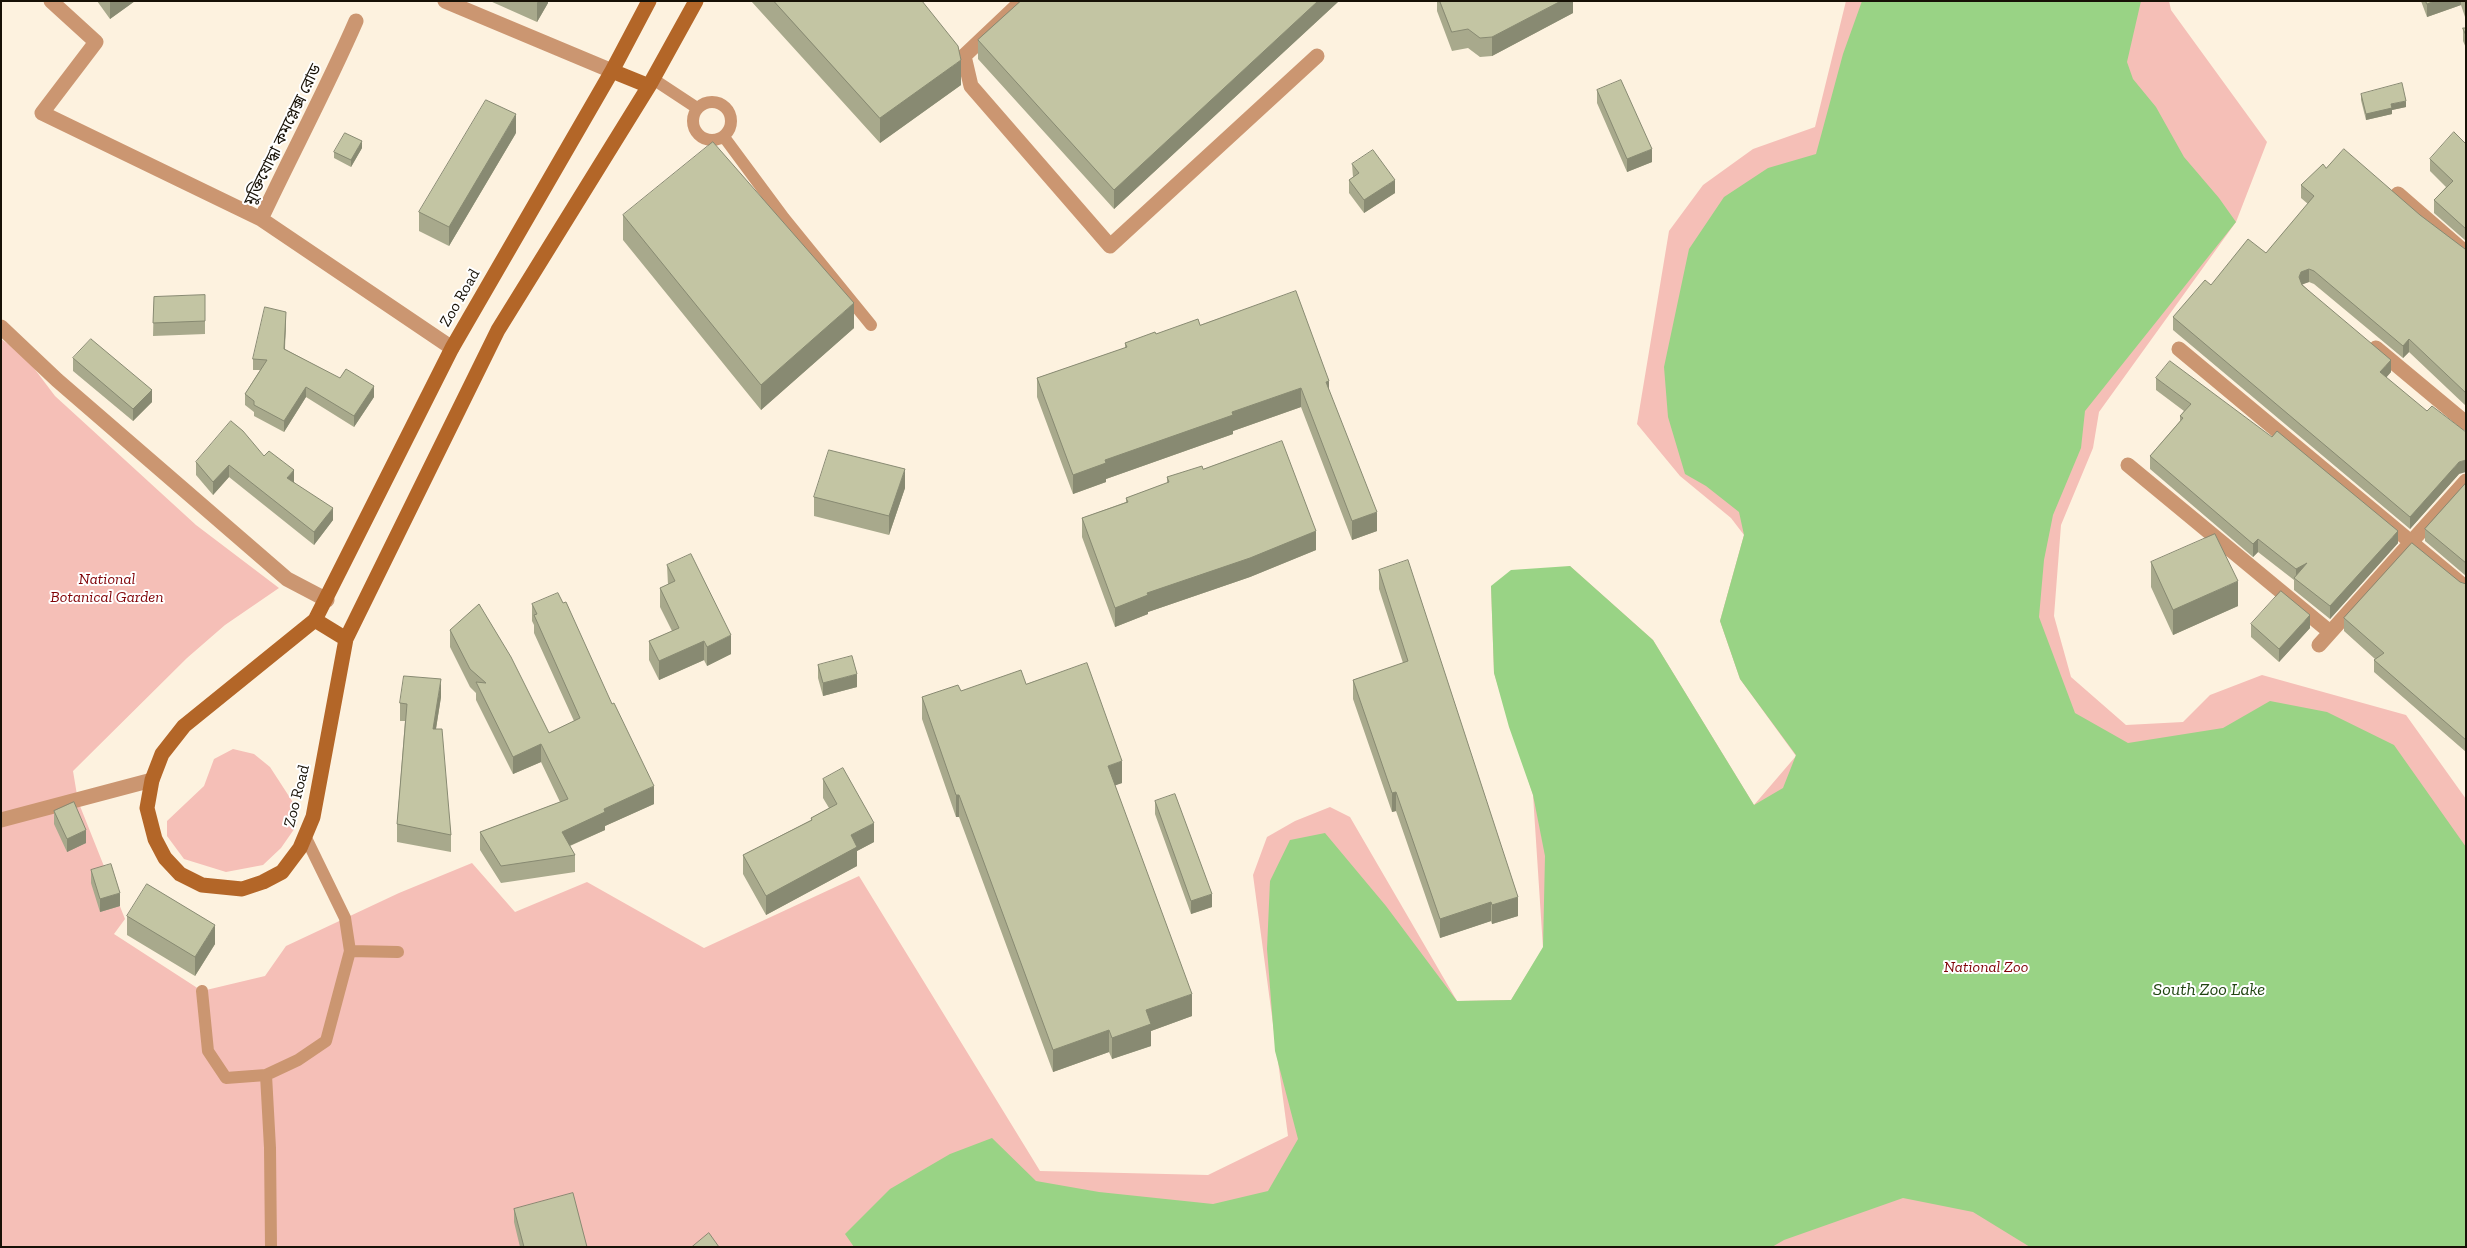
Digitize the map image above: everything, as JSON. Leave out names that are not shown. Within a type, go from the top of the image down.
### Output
[{"type":"main road","name":"Zoo Road","points":[[648,1],[612,71],[452,348],[327,600],[315,620],[184,726],[162,754],[152,780],[147,808],[155,839],[165,858],[180,874],[202,885],[242,890],[282,872],[300,848],[312,817],[346,639],[498,330],[651,82],[696,1]]},
{"type":"main road","points":[[612,71],[651,82]]},
{"type":"main road","points":[[315,620],[346,639]]},
{"type":"street","points":[[51,1],[96,42],[42,112],[261,219]]},
{"type":"street","points":[[445,1],[612,71]]},
{"type":"street","points":[[1022,1],[964,56],[970,86],[1110,246],[1317,56]]},
{"type":"street","name":"মুক্তিযোদ্ধা কমপ্লেক্স রোড","points":[[356,21],[322,97],[292,153],[261,219],[452,348]]},
{"type":"street","points":[[2398,194],[2466,254]]},
{"type":"street","points":[[1,327],[65,386],[288,579],[327,600]]},
{"type":"street","points":[[2368,341],[2466,423]]},
{"type":"street","points":[[2179,349],[2466,588]]},
{"type":"street","points":[[2128,465],[2330,632]]},
{"type":"street","points":[[2319,646],[2466,481]]},
{"type":"street","points":[[1,820],[152,780]]},
{"type":"lane","points":[[651,82],[698,108]]},
{"type":"lane","points":[[714,102],[726,107],[732,119],[729,132],[724,137],[712,140],[700,136],[696,132],[693,120],[698,108],[702,104],[714,102]]},
{"type":"lane","points":[[724,137],[784,218],[871,325]]},
{"type":"lane","points":[[202,991],[208,1051],[226,1078],[266,1075],[298,1060],[326,1041],[350,951],[345,918],[305,836]]},
{"type":"lane","points":[[350,951],[398,952]]},
{"type":"lane","points":[[266,1075],[270,1148],[271,1247]]},
{"type":"green space","name":"South Zoo Lake","points":[[1846,1],[2169,1],[2171,10],[2267,142],[2236,222],[2099,412],[2093,448],[2061,525],[2054,616],[2071,677],[2126,725],[2183,722],[2210,695],[2262,675],[2406,715],[2466,799],[2466,1247],[1,1247],[1,339],[24,355],[55,396],[196,525],[279,588],[225,625],[187,658],[73,771],[78,801],[125,919],[114,934],[202,991],[265,976],[286,946],[399,893],[472,863],[515,912],[587,882],[704,948],[859,876],[1040,1171],[1208,1175],[1288,1136],[1253,875],[1267,837],[1295,821],[1330,807],[1350,817],[1457,1001],[1511,1000],[1543,948],[1533,795],[1494,673],[1491,586],[1570,566],[1653,640],[1754,805],[1796,756],[1740,679],[1720,621],[1744,535],[1731,518],[1680,476],[1637,424],[1669,231],[1703,185],[1753,149],[1815,127]]},
{"type":"green space","points":[[233,749],[254,754],[270,767],[296,807],[297,825],[281,848],[263,865],[226,872],[184,859],[167,836],[167,821],[204,786],[214,759]]},
{"type":"water","name":"South Zoo Lake","points":[[1862,1],[2141,1],[2127,62],[2133,79],[2156,107],[2184,157],[2219,198],[2236,222],[2085,411],[2081,448],[2053,515],[2044,560],[2039,617],[2075,713],[2128,743],[2223,728],[2270,701],[2327,712],[2394,745],[2466,847],[2466,1247],[2030,1247],[1973,1212],[1903,1198],[1784,1240],[1772,1247],[854,1247],[845,1234],[890,1189],[950,1154],[992,1138],[1036,1181],[1099,1192],[1213,1204],[1268,1191],[1298,1139],[1275,1051],[1267,949],[1270,881],[1290,840],[1325,833],[1386,906],[1457,1001],[1511,1000],[1543,947],[1545,856],[1533,795],[1509,727],[1494,673],[1491,586],[1511,570],[1570,566],[1653,640],[1754,805],[1783,788],[1796,755],[1740,679],[1720,621],[1744,535],[1739,512],[1706,486],[1685,474],[1668,417],[1664,367],[1689,249],[1724,197],[1768,168],[1816,154],[1843,54]]},
{"type":"building","points":[[774,1],[922,1],[958,46],[961,60],[880,118]]},
{"type":"building","points":[[1021,1],[1318,1],[1114,190],[978,40]]},
{"type":"building","points":[[1440,1],[1561,1],[1492,37],[1480,38],[1468,29],[1452,32]]},
{"type":"building","points":[[1621,80],[1652,149],[1627,159],[1597,90]]},
{"type":"building","points":[[2402,83],[2406,101],[2391,104],[2392,108],[2366,114],[2361,94]]},
{"type":"building","points":[[486,100],[516,114],[449,227],[419,212]]},
{"type":"building","points":[[2454,132],[2466,144],[2466,229],[2434,200],[2453,181],[2430,159]]},
{"type":"building","points":[[345,133],[362,141],[351,160],[334,152]]},
{"type":"building","points":[[713,142],[854,303],[761,385],[623,215]]},
{"type":"building","points":[[2344,149],[2420,215],[2466,249],[2466,393],[2409,339],[2403,346],[2314,271],[2309,269],[2301,272],[2299,277],[2302,285],[2391,360],[2380,372],[2427,411],[2432,406],[2466,432],[2466,460],[2459,462],[2410,517],[2173,317],[2205,280],[2211,285],[2248,239],[2266,253],[2314,196],[2301,185],[2323,164],[2326,168]]},
{"type":"building","points":[[1373,150],[1395,180],[1364,200],[1349,180],[1359,173],[1352,164]]},
{"type":"building","points":[[1296,291],[1329,381],[1326,382],[1377,512],[1352,521],[1301,388],[1232,412],[1233,415],[1105,460],[1106,463],[1073,475],[1037,378],[1127,347],[1125,343],[1155,332],[1156,334],[1198,319],[1200,325]]},
{"type":"building","points":[[205,295],[205,321],[153,323],[154,297]]},
{"type":"building","points":[[265,307],[286,312],[284,349],[340,378],[346,369],[374,386],[354,416],[306,387],[284,421],[254,405],[254,401],[245,394],[267,360],[253,359]]},
{"type":"building","points":[[91,339],[152,390],[133,409],[73,358]]},
{"type":"building","points":[[2170,361],[2272,437],[2277,431],[2398,531],[2330,606],[2294,578],[2307,563],[2296,569],[2258,539],[2253,544],[2150,456],[2183,418],[2180,416],[2191,404],[2156,378]]},
{"type":"building","points":[[231,421],[243,431],[264,456],[269,451],[294,470],[287,478],[333,508],[314,532],[229,465],[213,482],[196,462]]},
{"type":"building","points":[[1282,441],[1316,531],[1250,558],[1147,593],[1148,595],[1115,608],[1082,518],[1128,502],[1126,498],[1169,482],[1167,477],[1202,466],[1203,469]]},
{"type":"building","points":[[829,450],[905,469],[889,516],[814,497]]},
{"type":"building","points":[[2466,483],[2466,563],[2425,529]]},
{"type":"building","points":[[2215,534],[2238,581],[2173,610],[2151,562]]},
{"type":"building","points":[[2412,543],[2460,582],[2466,584],[2466,740],[2374,660],[2384,653],[2344,618]]},
{"type":"building","points":[[691,554],[731,635],[707,647],[704,641],[659,661],[649,641],[679,628],[660,588],[675,581],[667,565]]},
{"type":"building","points":[[1408,560],[1518,897],[1492,905],[1491,902],[1440,919],[1396,792],[1392,793],[1353,680],[1408,661],[1379,570]]},
{"type":"building","points":[[2281,591],[2310,615],[2279,649],[2251,624]]},
{"type":"building","points":[[558,593],[563,603],[566,602],[612,704],[614,703],[654,786],[604,809],[605,812],[562,832],[575,855],[501,866],[480,832],[568,799],[541,744],[513,757],[476,682],[486,683],[470,669],[450,630],[479,604],[511,657],[549,733],[580,718],[534,615],[537,614],[532,604]]},
{"type":"building","points":[[852,656],[857,674],[823,683],[818,665]]},
{"type":"building","points":[[1087,663],[1122,761],[1108,766],[1192,994],[1146,1010],[1151,1024],[1112,1038],[1109,1030],[1053,1050],[959,795],[956,795],[922,697],[958,685],[961,691],[1021,670],[1026,684]]},
{"type":"building","points":[[404,676],[441,679],[433,729],[442,729],[451,835],[397,824],[407,704],[400,703]]},
{"type":"building","points":[[843,768],[874,823],[851,835],[857,847],[766,896],[743,855],[812,820],[811,818],[837,804],[823,779]]},
{"type":"building","points":[[1175,794],[1212,894],[1191,901],[1155,801]]},
{"type":"building","points":[[74,802],[86,830],[67,839],[54,811]]},
{"type":"building","points":[[111,864],[120,893],[100,899],[91,870]]},
{"type":"building","points":[[147,884],[215,925],[195,957],[127,916]]},
{"type":"building","points":[[573,1193],[587,1247],[524,1247],[514,1209]]},
{"type":"building","points":[[709,1233],[719,1247],[692,1247]]},
{"type":"park label","name":"National Botanical Garden","points":[[107,588]]},
{"type":"park label","name":"National Zoo","points":[[1986,967]]}]
